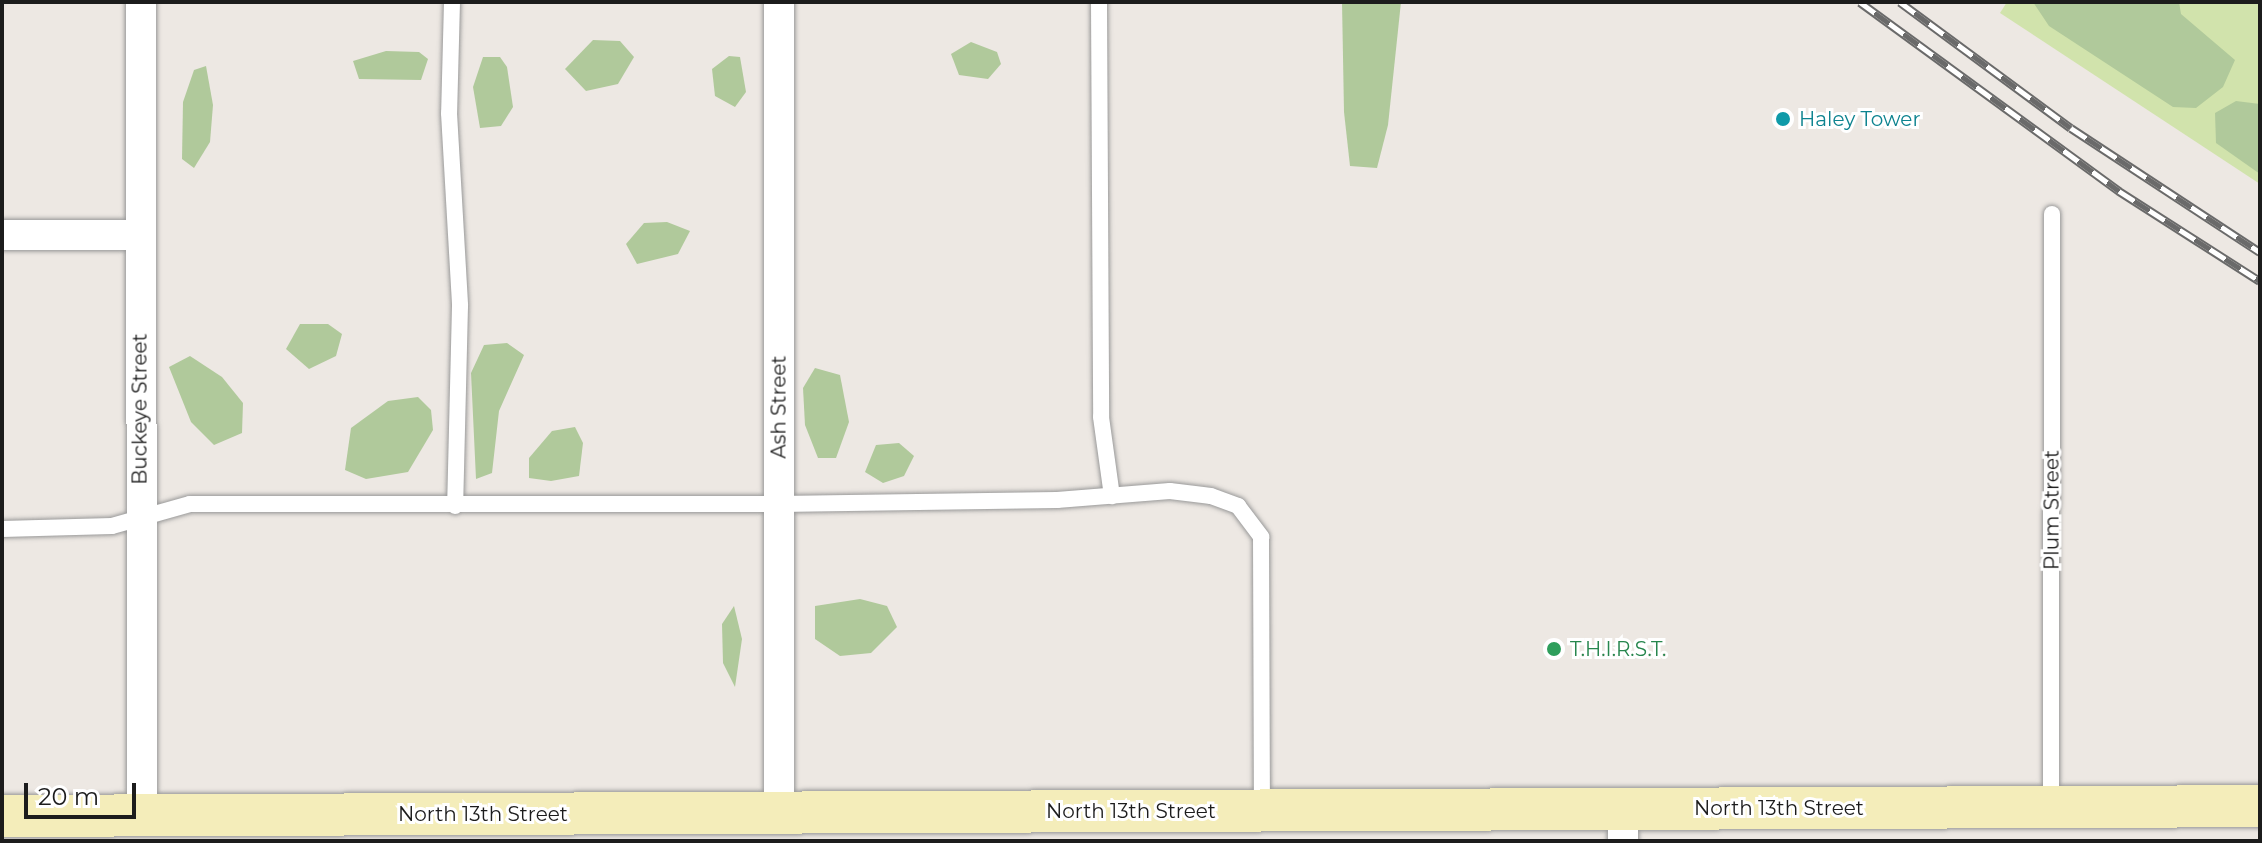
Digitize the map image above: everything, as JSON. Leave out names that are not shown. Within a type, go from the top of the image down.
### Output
[{"type":"main road","name":"North 13th Street","points":[[2,816],[53,828],[142,816],[779,813],[839,827],[1262,810],[1623,825],[2051,807],[2260,806]]},
{"type":"street","name":"Buckeye Street","points":[[141,2],[142,816]]},
{"type":"street","name":"Ash Street","points":[[779,2],[779,813]]},
{"type":"street","points":[[2,235],[139,235]]},
{"type":"lane","points":[[452,2],[449,113],[460,306],[455,506]]},
{"type":"lane","points":[[1099,2],[1101,417],[1112,496]]},
{"type":"lane","name":"Plum Street","points":[[2051,807],[2052,214]]},
{"type":"lane","points":[[2,529],[98,527],[190,504],[779,504],[1112,496],[1170,491],[1211,496],[1238,506],[1261,537],[1262,810]]},
{"type":"green space","points":[[1342,2],[1401,2],[1388,125],[1377,168],[1350,166],[1344,112]]},
{"type":"green space","points":[[2007,2],[2260,2],[2260,184],[2000,13]]},
{"type":"green space","points":[[2033,2],[2179,2],[2181,14],[2235,60],[2223,87],[2196,108],[2173,107],[2049,26]]},
{"type":"green space","points":[[593,40],[620,41],[634,57],[618,84],[586,91],[565,69]]},
{"type":"green space","points":[[971,42],[997,52],[1001,64],[988,79],[959,75],[951,54]]},
{"type":"green space","points":[[386,51],[419,52],[428,59],[421,80],[359,79],[353,61]]},
{"type":"green space","points":[[729,56],[740,57],[746,92],[735,107],[715,96],[712,69]]},
{"type":"green space","points":[[483,57],[500,57],[507,67],[513,107],[501,126],[480,128],[473,87]]},
{"type":"green space","points":[[206,66],[213,105],[210,142],[194,168],[182,159],[183,102],[194,70]]},
{"type":"green space","points":[[2236,101],[2260,104],[2260,174],[2216,143],[2215,113]]},
{"type":"green space","points":[[667,222],[690,231],[678,254],[637,264],[626,244],[644,223]]},
{"type":"green space","points":[[300,324],[328,324],[342,334],[336,356],[309,369],[286,349]]},
{"type":"green space","points":[[507,343],[524,355],[499,411],[492,473],[476,479],[471,373],[484,345]]},
{"type":"green space","points":[[190,356],[222,377],[243,403],[242,433],[214,445],[191,422],[169,367]]},
{"type":"green space","points":[[815,368],[840,375],[849,422],[836,458],[818,458],[805,425],[803,388]]},
{"type":"green space","points":[[418,397],[431,410],[433,430],[408,472],[366,479],[345,470],[351,428],[388,401]]},
{"type":"green space","points":[[575,427],[583,443],[579,476],[551,481],[529,478],[529,458],[552,431]]},
{"type":"green space","points":[[899,443],[914,456],[904,476],[883,483],[865,472],[876,445]]},
{"type":"green space","points":[[860,599],[887,606],[897,627],[871,653],[840,656],[815,639],[815,606]]},
{"type":"green space","points":[[734,606],[742,639],[735,687],[723,663],[722,624]]},
{"type":"railway","points":[[1860,2],[2119,191],[2260,281]]},
{"type":"railway","points":[[1900,2],[2071,128],[2260,252]]},
{"type":"place","name":"Haley Tower","points":[[1783,119]]},
{"type":"place","name":"T.H.I.R.S.T.","points":[[1554,649]]}]
